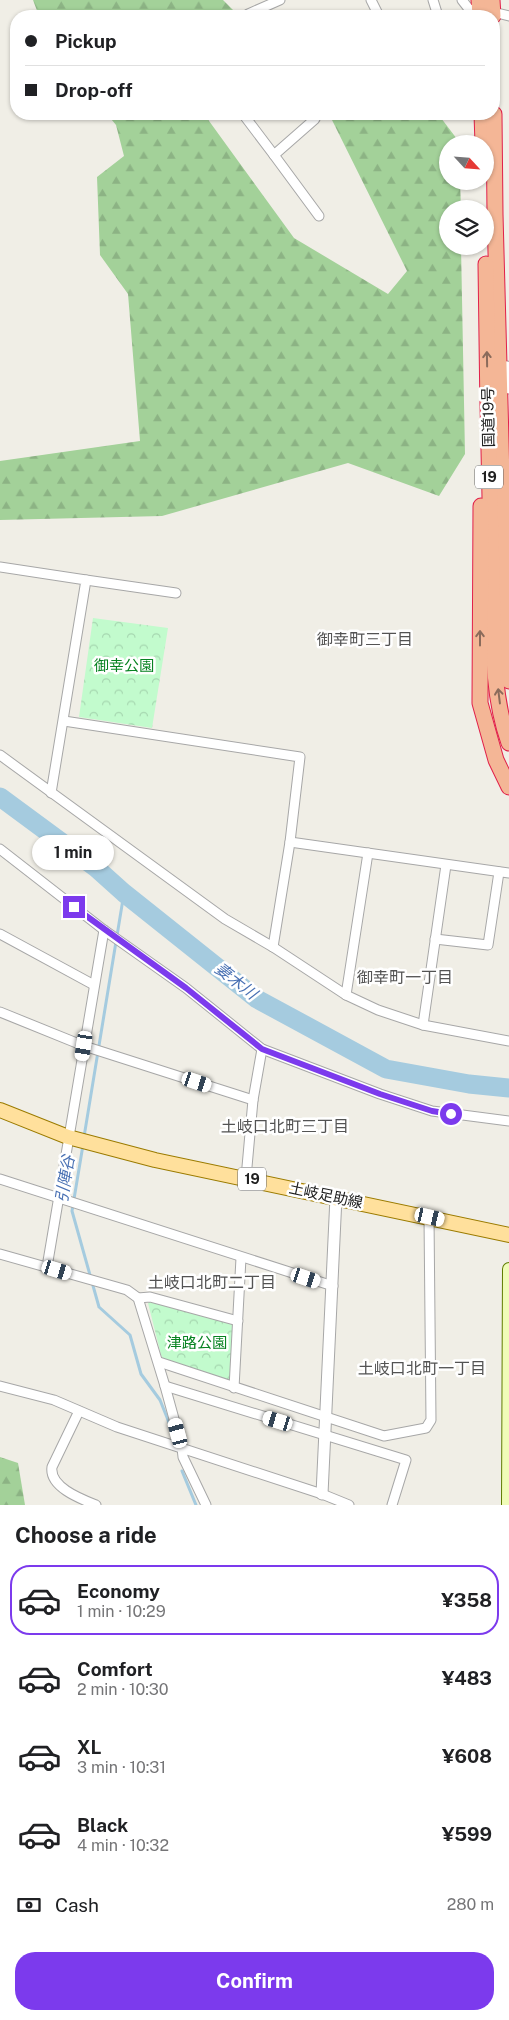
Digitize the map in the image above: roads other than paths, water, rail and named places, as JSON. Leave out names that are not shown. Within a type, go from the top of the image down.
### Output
[{"type":"highway","points":[[482,120],[483,135]]},
{"type":"highway","name":"国道19号","points":[[494,120],[507,668],[509,681]]},
{"type":"highway","name":"国道19号","points":[[486,255],[488,464],[496,670],[500,708],[509,743]]},
{"type":"highway","points":[[488,464],[480,512],[480,704],[496,760],[509,786]]},
{"type":"main road","name":"土岐足助線","points":[[0,1110],[68,1137],[155,1160],[509,1235]]},
{"type":"main road","points":[[508,1505],[509,1269]]},
{"type":"street","points":[[257,10],[280,0]]},
{"type":"street","points":[[462,0],[469,9],[486,9]]},
{"type":"street","points":[[248,120],[319,216]]},
{"type":"street","points":[[274,155],[315,120]]},
{"type":"street","points":[[499,365],[508,366],[509,389]]},
{"type":"street","points":[[0,567],[176,593]]},
{"type":"street","points":[[51,793],[86,580]]},
{"type":"street","points":[[64,720],[300,757],[290,842],[273,947]]},
{"type":"street","points":[[0,755],[225,919],[273,947],[346,995],[378,1010],[423,1026],[509,1041]]},
{"type":"street","points":[[290,842],[509,874]]},
{"type":"street","points":[[0,849],[104,930],[186,988],[262,1049],[380,1094],[432,1111],[509,1121]]},
{"type":"street","points":[[346,995],[368,853]]},
{"type":"street","points":[[423,1026],[446,865]]},
{"type":"street","points":[[435,939],[488,945],[499,872]]},
{"type":"street","points":[[47,1267],[104,930]]},
{"type":"street","points":[[0,934],[94,985]]},
{"type":"street","points":[[0,1012],[84,1046],[253,1100]]},
{"type":"street","points":[[246,1178],[253,1100],[262,1049]]},
{"type":"street","points":[[0,1179],[332,1286]]},
{"type":"street","points":[[322,1494],[336,1197]]},
{"type":"street","points":[[158,1362],[384,1436],[426,1428],[431,1420],[430,1217]]},
{"type":"street","points":[[0,1254],[127,1290],[138,1298],[166,1386],[183,1457],[206,1505]]},
{"type":"street","points":[[234,1388],[241,1258]]},
{"type":"street","points":[[138,1298],[150,1297],[238,1321]]},
{"type":"street","points":[[0,1386],[54,1400],[117,1427],[322,1494],[349,1505]]},
{"type":"street","points":[[166,1386],[406,1460],[392,1505]]},
{"type":"street","points":[[80,1411],[52,1467],[51,1473],[58,1484],[80,1499],[96,1505]]},
{"type":"waterway","name":"妻木川","points":[[0,797],[95,867],[124,893],[257,999],[386,1069],[469,1084],[509,1088]]},
{"type":"waterway","name":"引陣谷","points":[[84,1137],[124,893]]},
{"type":"waterway","name":"引陣谷","points":[[83,1145],[72,1211],[99,1307],[130,1335],[141,1374],[160,1400],[176,1440]]},
{"type":"waterway","name":"引陣谷","points":[[182,1471],[196,1505]]},
{"type":"district","name":"御幸町三丁目","points":[[365,639]]},
{"type":"district","name":"御幸町一丁目","points":[[405,977]]},
{"type":"district","name":"土岐口北町三丁目","points":[[285,1126]]},
{"type":"district","name":"土岐口北町二丁目","points":[[212,1282]]},
{"type":"district","name":"土岐口北町一丁目","points":[[422,1368]]},
{"type":"park label","name":"御幸公園","points":[[124,665]]},
{"type":"park label","name":"津路公園","points":[[197,1342]]}]
